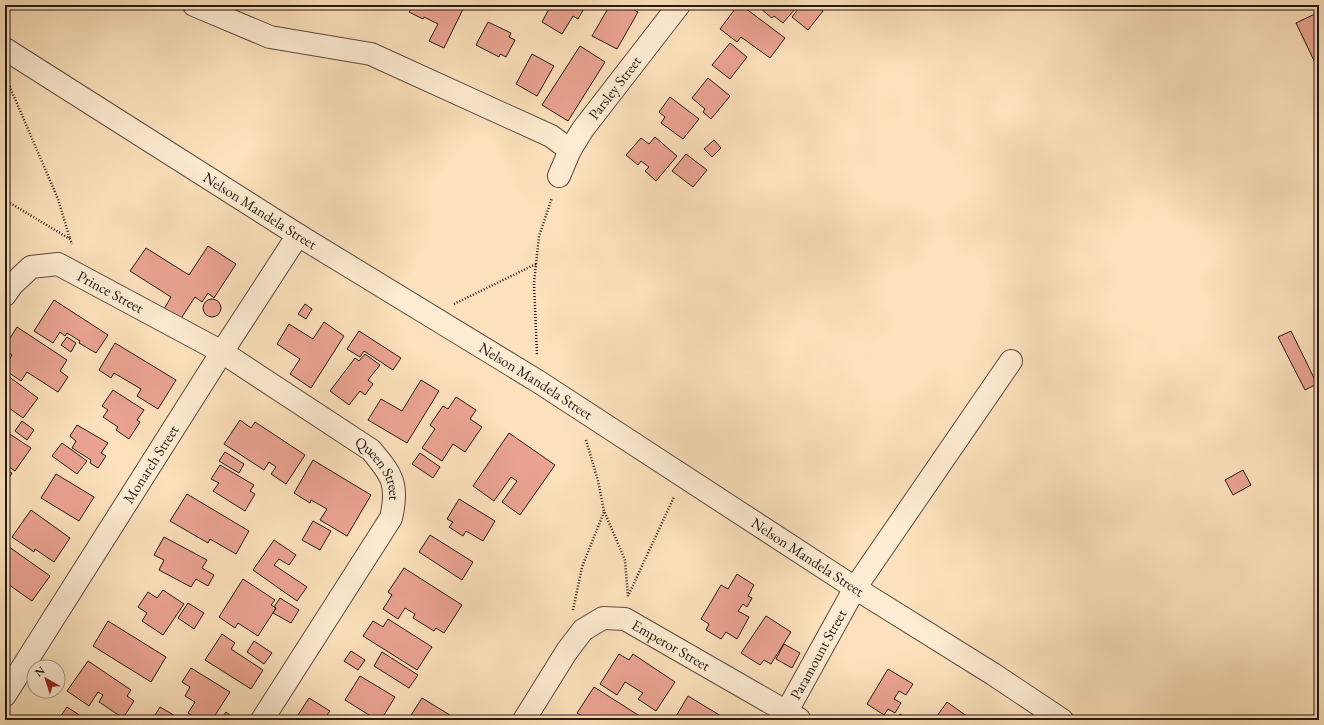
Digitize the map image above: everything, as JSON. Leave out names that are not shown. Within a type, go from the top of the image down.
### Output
[{"type":"street","points":[[194,5],[270,37],[371,54],[551,136],[570,150]]},
{"type":"street","name":"Parsley Street","points":[[559,176],[570,150],[583,130],[679,5]]},
{"type":"street","name":"Nelson Mandela Street","points":[[5,49],[298,234],[539,382],[854,588],[993,674],[1062,720]]},
{"type":"street","name":"Monarch Street","points":[[5,695],[298,234]]},
{"type":"street","name":"Prince Street","points":[[5,295],[12,285],[31,267],[58,264],[222,352]]},
{"type":"street","name":"Queen Street","points":[[222,352],[371,450],[385,467],[393,483],[395,501],[391,518],[262,720]]},
{"type":"street","name":"Paramount Street","points":[[790,717],[854,588],[1011,361]]},
{"type":"street","name":"Emperor Street","points":[[524,720],[567,651],[584,630],[603,618],[625,619],[790,717]]},
{"type":"path","points":[[5,74],[58,199],[73,246]]},
{"type":"path","points":[[539,382],[534,283],[539,236],[559,176]]},
{"type":"path","points":[[5,200],[70,239]]},
{"type":"path","points":[[431,316],[536,264]]},
{"type":"path","points":[[576,407],[598,481],[604,511],[625,560],[628,595],[625,619]]},
{"type":"path","points":[[628,595],[683,476]]},
{"type":"path","points":[[573,612],[582,567],[604,511]]},
{"type":"building","points":[[407,5],[465,5],[444,48],[429,41],[438,24],[409,12],[412,8]]},
{"type":"building","points":[[551,5],[586,5],[578,19],[573,16],[562,34],[542,22]]},
{"type":"building","points":[[610,5],[625,5],[638,12],[617,49],[592,36]]},
{"type":"building","points":[[738,5],[741,5],[785,38],[770,58],[741,37],[737,42],[720,29]]},
{"type":"building","points":[[760,5],[790,5],[795,9],[783,23],[774,16],[772,18],[761,9],[762,6]]},
{"type":"building","points":[[801,5],[816,5],[823,11],[808,30],[792,17]]},
{"type":"building","points":[[1319,12],[1319,71],[1296,23]]},
{"type":"building","points":[[488,22],[511,33],[509,37],[515,40],[506,57],[500,54],[499,57],[476,45]]},
{"type":"building","points":[[730,43],[747,57],[730,79],[712,65]]},
{"type":"building","points":[[580,46],[605,62],[568,121],[542,105]]},
{"type":"building","points":[[532,54],[554,66],[537,96],[516,84]]},
{"type":"building","points":[[708,78],[730,96],[711,119],[703,112],[705,109],[692,98]]},
{"type":"building","points":[[670,97],[699,119],[683,139],[661,123],[665,117],[659,112]]},
{"type":"building","points":[[655,137],[677,156],[656,181],[645,171],[649,167],[641,161],[638,165],[626,155],[641,138],[649,144]]},
{"type":"building","points":[[714,140],[721,148],[712,157],[704,149]]},
{"type":"building","points":[[686,154],[707,170],[693,187],[672,171]]},
{"type":"building","points":[[208,246],[236,264],[214,298],[208,293],[202,302],[195,297],[180,320],[164,309],[171,297],[130,271],[146,248],[189,275]]},
{"type":"building","points":[[212,299],[218,302],[221,308],[218,314],[212,317],[206,314],[203,308],[206,302]]},
{"type":"building","points":[[54,300],[108,335],[96,353],[79,343],[80,341],[67,333],[65,336],[60,332],[53,343],[34,331]]},
{"type":"building","points":[[305,304],[312,309],[306,319],[298,314]]},
{"type":"building","points":[[324,322],[344,336],[311,388],[290,374],[300,359],[277,344],[289,324],[313,339]]},
{"type":"building","points":[[17,327],[67,360],[60,371],[68,377],[58,392],[27,372],[21,381],[5,370],[5,366],[12,355],[5,351],[5,346]]},
{"type":"building","points":[[359,331],[401,358],[393,370],[364,351],[360,357],[347,349]]},
{"type":"building","points":[[1291,331],[1317,384],[1305,390],[1278,337]]},
{"type":"building","points":[[67,337],[76,343],[71,352],[61,345]]},
{"type":"building","points":[[115,343],[176,380],[158,409],[137,396],[141,389],[114,373],[111,378],[99,370]]},
{"type":"building","points":[[365,354],[380,365],[368,380],[373,384],[365,395],[360,391],[349,405],[330,391],[355,358],[359,361]]},
{"type":"building","points":[[8,376],[38,398],[23,418],[9,408],[7,410],[5,409],[5,380]]},
{"type":"building","points":[[421,380],[439,391],[407,443],[368,420],[381,399],[402,411]]},
{"type":"building","points":[[113,390],[144,410],[137,420],[140,422],[129,439],[116,430],[118,427],[103,417],[108,410],[102,406]]},
{"type":"building","points":[[456,397],[476,410],[470,419],[482,427],[465,452],[453,444],[442,461],[422,448],[435,429],[430,425],[443,406],[448,409]]},
{"type":"building","points":[[240,420],[251,428],[255,422],[305,455],[286,484],[271,474],[276,467],[269,462],[264,470],[224,444]]},
{"type":"building","points":[[22,421],[34,430],[27,440],[15,431]]},
{"type":"building","points":[[77,425],[108,443],[101,453],[106,456],[98,468],[90,463],[91,460],[72,448],[76,441],[70,436]]},
{"type":"building","points":[[5,431],[31,448],[15,471],[5,464]]},
{"type":"building","points":[[509,433],[555,465],[520,515],[502,502],[517,481],[511,477],[494,501],[473,486]]},
{"type":"building","points":[[62,443],[87,461],[77,474],[52,456]]},
{"type":"building","points":[[225,452],[244,464],[239,473],[219,461]]},
{"type":"building","points":[[420,453],[440,467],[433,478],[412,464]]},
{"type":"building","points":[[313,460],[371,495],[347,536],[320,520],[327,509],[311,500],[310,503],[294,493]]},
{"type":"building","points":[[220,465],[254,485],[250,491],[255,494],[245,511],[213,491],[219,483],[211,479]]},
{"type":"building","points":[[5,469],[12,473],[7,482],[5,481]]},
{"type":"building","points":[[1243,470],[1251,485],[1233,495],[1225,480]]},
{"type":"building","points":[[56,474],[94,497],[79,521],[41,498]]},
{"type":"building","points":[[187,494],[249,531],[236,554],[210,539],[208,543],[170,521]]},
{"type":"building","points":[[459,499],[495,521],[483,541],[466,531],[463,536],[449,527],[453,522],[447,519]]},
{"type":"building","points":[[31,510],[70,538],[54,562],[35,549],[34,552],[12,537]]},
{"type":"building","points":[[313,521],[331,531],[320,550],[302,540]]},
{"type":"building","points":[[430,535],[473,562],[462,580],[419,552]]},
{"type":"building","points":[[164,537],[207,560],[202,568],[214,575],[208,586],[196,579],[191,587],[159,570],[164,560],[154,555]]},
{"type":"building","points":[[274,540],[296,555],[289,565],[279,559],[274,565],[307,587],[297,601],[253,570]]},
{"type":"building","points":[[5,544],[50,576],[32,601],[5,582]]},
{"type":"building","points":[[404,568],[462,605],[444,633],[436,628],[434,631],[413,618],[415,614],[405,608],[398,619],[383,609],[392,595],[388,592]]},
{"type":"building","points":[[737,574],[754,585],[748,596],[752,598],[747,607],[743,604],[738,611],[749,617],[737,639],[726,632],[721,639],[706,630],[709,624],[701,619],[721,585],[728,589]]},
{"type":"building","points":[[243,579],[275,600],[271,605],[276,608],[258,636],[238,623],[235,628],[219,617]]},
{"type":"building","points":[[163,590],[184,604],[163,635],[142,621],[147,613],[138,607],[148,592],[157,598]]},
{"type":"building","points":[[280,598],[299,610],[291,623],[273,613],[276,608],[274,607]]},
{"type":"building","points":[[188,603],[204,613],[194,629],[178,618]]},
{"type":"building","points":[[5,614],[10,618],[5,625]]},
{"type":"building","points":[[766,616],[791,632],[771,664],[764,660],[760,665],[741,653]]},
{"type":"building","points":[[388,619],[432,647],[417,670],[363,636],[373,621],[383,627]]},
{"type":"building","points":[[108,621],[166,657],[151,682],[93,646]]},
{"type":"building","points":[[222,634],[235,643],[231,649],[263,670],[251,689],[205,660]]},
{"type":"building","points":[[254,641],[272,653],[264,664],[247,652]]},
{"type":"building","points":[[784,644],[800,653],[792,668],[776,659]]},
{"type":"building","points":[[351,651],[365,660],[358,670],[344,661]]},
{"type":"building","points":[[382,652],[418,675],[409,688],[374,666]]},
{"type":"building","points":[[619,654],[629,660],[633,654],[675,682],[656,711],[638,699],[643,693],[625,682],[617,695],[600,684]]},
{"type":"building","points":[[88,661],[131,690],[127,696],[134,701],[123,718],[99,702],[103,695],[98,692],[89,706],[67,691]]},
{"type":"building","points":[[191,668],[230,692],[212,720],[199,720],[188,713],[195,702],[185,696],[190,687],[182,682]]},
{"type":"building","points":[[888,669],[913,684],[906,695],[899,691],[894,699],[901,703],[895,713],[888,709],[884,715],[867,704]]},
{"type":"building","points":[[360,676],[395,697],[381,720],[377,720],[345,700]]},
{"type":"building","points":[[594,687],[646,720],[580,720],[582,716],[577,713]]},
{"type":"building","points":[[688,696],[726,719],[678,720],[675,718]]},
{"type":"building","points":[[309,698],[330,711],[325,718],[328,720],[302,720],[303,719],[298,715]]},
{"type":"building","points":[[422,698],[458,720],[408,720]]},
{"type":"building","points":[[947,702],[968,717],[965,720],[942,720],[937,716]]},
{"type":"building","points":[[67,707],[87,720],[58,720]]},
{"type":"building","points":[[160,707],[182,720],[152,720]]},
{"type":"building","points":[[226,712],[236,720],[220,720]]},
{"type":"building","points":[[900,714],[909,720],[896,720]]}]
